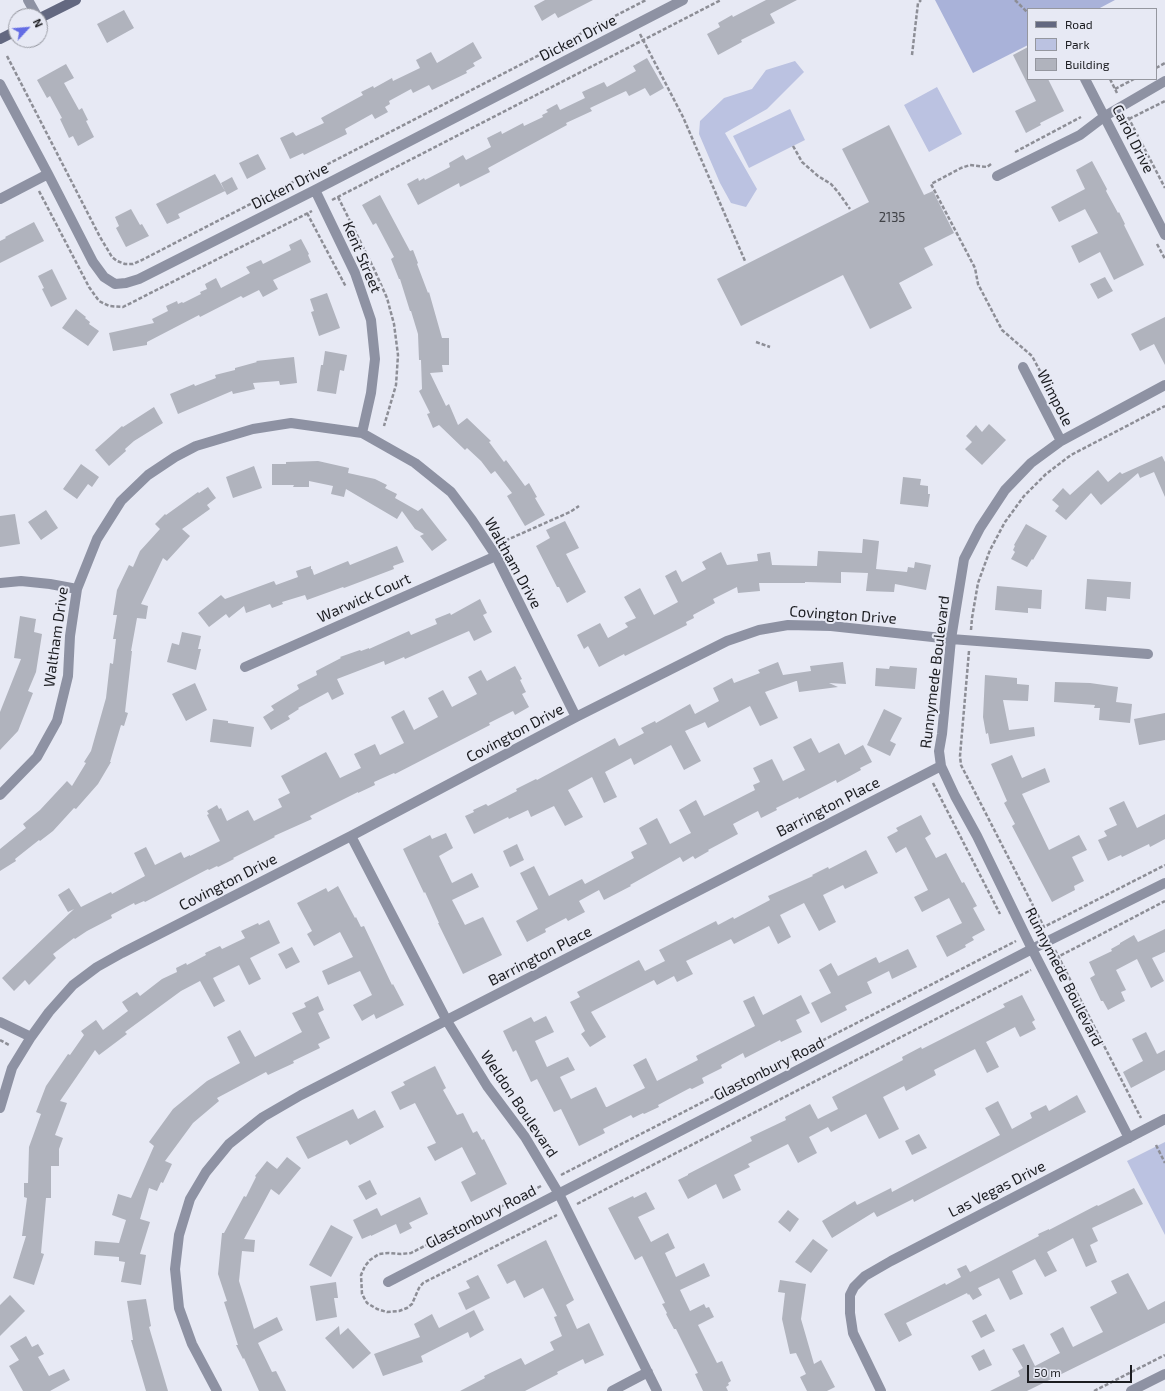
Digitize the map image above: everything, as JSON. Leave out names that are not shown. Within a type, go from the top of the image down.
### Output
[{"type":"street","points":[[48,14],[76,0]]},
{"type":"street","name":"Dicken Drive","points":[[0,84],[93,262],[104,277],[115,284],[126,283],[139,279],[315,190],[683,0]]},
{"type":"street","name":"Carol Drive","points":[[1086,80],[1165,235]]},
{"type":"street","points":[[997,176],[1080,135],[1104,116],[1165,81]]},
{"type":"street","points":[[0,200],[48,174]]},
{"type":"street","name":"Kent Street","points":[[315,190],[355,273],[370,320],[375,359],[371,393],[362,433]]},
{"type":"street","name":"Wimpole","points":[[1023,367],[1061,442]]},
{"type":"street","name":"Runnymede Boulevard","points":[[1129,1138],[1032,949],[977,836],[955,796],[941,766],[939,751],[951,639],[964,559],[980,528],[1005,490],[1031,463],[1072,435],[1165,385]]},
{"type":"street","name":"Waltham Drive","points":[[0,795],[37,757],[56,721],[68,676],[70,636],[77,589],[97,539],[122,501],[148,474],[196,446],[253,429],[291,423],[362,433],[415,463],[451,492],[493,552],[576,717]]},
{"type":"street","name":"Warwick Court","points":[[245,667],[493,552]]},
{"type":"street","points":[[0,583],[21,581],[77,589]]},
{"type":"street","name":"Covington Drive","points":[[0,1108],[12,1068],[31,1037],[49,1012],[73,985],[97,967],[351,836],[576,717],[727,641],[759,630],[788,625],[831,626],[951,639],[1148,654]]},
{"type":"street","name":"Barrington Place","points":[[217,1391],[192,1344],[179,1308],[175,1269],[179,1235],[190,1198],[206,1172],[229,1144],[263,1117],[308,1092],[941,766]]},
{"type":"street","name":"Weldon Boulevard","points":[[351,836],[447,1021],[487,1086],[525,1137],[559,1194],[658,1391]]},
{"type":"street","name":"Glastonbury Road","points":[[388,1282],[1032,949],[1165,883]]},
{"type":"street","points":[[0,1022],[31,1037]]},
{"type":"street","name":"Las Vegas Drive","points":[[881,1391],[853,1333],[850,1313],[850,1295],[854,1287],[865,1276],[890,1261],[1165,1119]]},
{"type":"street","points":[[612,1391],[648,1372]]},
{"type":"street","points":[[1131,1391],[1165,1374]]},
{"type":"path","points":[[7,56],[100,237],[112,257],[124,264],[133,264],[646,0]]},
{"type":"path","points":[[912,55],[918,3],[921,0]]},
{"type":"path","points":[[1015,0],[1027,12]]},
{"type":"path","points":[[640,34],[683,117],[745,261]]},
{"type":"path","points":[[1110,80],[1118,93]]},
{"type":"path","points":[[1115,89],[1132,80]]},
{"type":"path","points":[[1129,119],[1165,100]]},
{"type":"path","points":[[1127,114],[1165,188]]},
{"type":"path","points":[[1013,153],[1084,116]]},
{"type":"path","points":[[793,146],[802,162],[818,176],[831,184],[850,209]]},
{"type":"path","points":[[993,163],[987,167],[970,165],[960,168],[931,184],[975,268],[978,284],[1002,330],[1032,356],[1040,372]]},
{"type":"path","points":[[307,213],[347,290]]},
{"type":"path","points":[[756,342],[770,347]]},
{"type":"path","points":[[1141,1119],[961,765],[960,756],[972,618],[978,583],[990,550],[1005,522],[1024,496],[1046,474],[1080,450],[1165,406]]},
{"type":"path","points":[[1060,411],[1066,420],[1080,450]]},
{"type":"path","points":[[493,552],[579,506]]},
{"type":"path","points":[[928,773],[1001,915]]},
{"type":"path","points":[[1066,916],[1165,865]]},
{"type":"path","points":[[1011,935],[1030,971]]},
{"type":"path","points":[[0,1040],[9,1045]]},
{"type":"path","points":[[1156,1146],[1165,1163]]},
{"type":"path","points":[[1094,1391],[1165,1355]]},
{"type":"green space","points":[[795,61],[804,72],[767,109],[725,133],[757,189],[746,207],[731,203],[720,183],[699,134],[700,121],[724,98],[752,89],[766,70]]},
{"type":"green space","points":[[937,87],[962,134],[929,152],[904,105]]},
{"type":"green space","points":[[790,109],[805,140],[749,168],[733,136]]},
{"type":"green space","points":[[1165,1142],[1165,1235],[1127,1161]]},
{"type":"shaded area","points":[[935,0],[1115,0],[1100,8],[1027,8],[1027,46],[973,73]]},
{"type":"building","points":[[545,0],[593,0],[558,18],[555,13],[542,21],[534,6]]},
{"type":"building","points":[[766,0],[797,0],[770,14],[775,23],[741,40],[742,42],[718,55],[707,34],[720,27],[718,23]]},
{"type":"building","points":[[124,10],[134,28],[107,43],[97,24]]},
{"type":"building","points":[[473,42],[482,58],[473,63],[475,66],[466,71],[467,73],[432,90],[429,85],[413,93],[411,89],[389,101],[390,104],[385,107],[388,112],[375,119],[372,114],[345,129],[347,134],[304,155],[303,153],[290,159],[280,138],[293,132],[296,136],[324,123],[321,118],[363,95],[361,92],[373,86],[374,88],[392,78],[393,81],[420,68],[416,60],[431,52],[437,63]]},
{"type":"building","points":[[1027,48],[1027,80],[1048,80],[1064,111],[1040,123],[1041,125],[1026,133],[1015,111],[1036,101],[1013,55]]},
{"type":"building","points":[[647,58],[664,88],[650,96],[645,88],[629,96],[626,91],[590,108],[592,111],[566,123],[567,125],[488,168],[490,172],[460,187],[459,183],[418,205],[407,184],[418,178],[419,181],[424,178],[425,180],[450,167],[449,163],[463,155],[466,160],[491,147],[487,138],[501,131],[502,134],[523,123],[524,126],[543,117],[542,115],[548,112],[546,110],[557,104],[560,110],[585,98],[582,92],[604,82],[607,87],[636,71],[633,66]]},
{"type":"building","points":[[66,64],[74,78],[64,83],[79,110],[82,108],[88,120],[86,121],[94,137],[78,146],[73,136],[69,138],[60,119],[62,118],[50,96],[47,98],[37,80]]},
{"type":"building","points":[[889,125],[924,195],[933,191],[954,233],[924,248],[933,265],[899,283],[912,308],[870,329],[843,275],[741,326],[717,279],[869,202],[842,149]]},
{"type":"building","points":[[258,154],[266,169],[247,179],[239,163]]},
{"type":"building","points":[[1092,161],[1107,189],[1106,191],[1125,224],[1124,225],[1144,265],[1114,280],[1100,252],[1079,263],[1071,246],[1098,233],[1085,209],[1059,222],[1051,207],[1085,189],[1076,170]]},
{"type":"building","points":[[215,174],[225,191],[178,214],[180,218],[167,224],[156,204]]},
{"type":"building","points":[[232,177],[238,189],[227,195],[221,183]]},
{"type":"building","points":[[380,195],[410,251],[413,250],[428,293],[429,292],[442,338],[449,338],[449,365],[442,365],[443,372],[430,373],[446,406],[449,404],[458,425],[467,418],[491,441],[489,442],[504,462],[506,460],[525,486],[529,483],[537,497],[535,498],[545,515],[525,526],[507,496],[512,493],[495,471],[491,474],[481,461],[467,448],[465,450],[439,425],[433,428],[427,414],[430,413],[419,391],[422,389],[418,334],[400,279],[391,259],[394,257],[376,223],[373,225],[362,205]]},
{"type":"building","points":[[131,209],[140,225],[142,224],[149,236],[126,247],[116,228],[119,226],[115,217]]},
{"type":"building","points":[[34,222],[44,241],[0,263],[0,241]]},
{"type":"building","points":[[301,239],[309,254],[308,255],[311,262],[273,280],[278,289],[263,297],[259,290],[243,298],[241,296],[200,317],[199,315],[147,342],[147,345],[113,351],[109,333],[154,323],[152,319],[168,311],[166,306],[177,301],[178,304],[183,303],[201,294],[200,292],[207,289],[205,284],[216,278],[221,288],[250,273],[246,267],[261,260],[263,264],[291,250],[289,245]]},
{"type":"building","points":[[52,269],[67,299],[51,307],[42,289],[44,288],[38,276]]},
{"type":"building","points":[[1105,277],[1113,291],[1098,299],[1090,284]]},
{"type":"building","points":[[327,293],[340,328],[319,336],[311,312],[314,311],[310,299]]},
{"type":"building","points":[[76,309],[86,317],[85,318],[90,322],[89,324],[99,331],[88,346],[62,328]]},
{"type":"building","points":[[1165,317],[1165,365],[1154,344],[1140,351],[1131,334]]},
{"type":"building","points":[[325,351],[347,355],[344,371],[340,370],[336,394],[317,391]]},
{"type":"building","points":[[294,357],[297,383],[280,385],[279,381],[253,383],[255,389],[233,394],[232,391],[178,414],[170,394],[194,384],[195,386],[216,378],[215,375],[235,370],[235,368],[257,362],[256,361]]},
{"type":"building","points":[[154,407],[163,423],[134,441],[125,449],[126,451],[109,466],[95,450],[122,426],[123,427]]},
{"type":"building","points":[[989,424],[1006,440],[982,465],[965,449],[972,442],[966,436],[976,425],[982,432]]},
{"type":"building","points":[[1162,456],[1165,462],[1165,497],[1154,472],[1140,478],[1138,473],[1101,505],[1091,493],[1066,520],[1055,511],[1059,506],[1052,500],[1063,488],[1070,495],[1098,470],[1108,482],[1120,472],[1122,474]]},
{"type":"building","points":[[318,461],[349,468],[348,473],[375,479],[387,485],[385,488],[397,494],[395,498],[418,511],[422,508],[447,540],[432,551],[420,536],[424,534],[415,529],[402,511],[397,519],[346,489],[344,497],[331,494],[333,486],[309,481],[309,487],[272,485],[272,464]]},
{"type":"building","points":[[81,464],[99,477],[92,487],[88,484],[77,499],[63,489]]},
{"type":"building","points":[[254,466],[262,488],[233,498],[226,477]]},
{"type":"building","points":[[903,477],[921,479],[920,485],[928,486],[928,494],[930,494],[928,507],[900,504]]},
{"type":"building","points":[[208,487],[216,498],[207,505],[210,509],[182,529],[190,536],[167,561],[163,558],[141,604],[148,606],[146,619],[137,618],[131,651],[125,712],[128,713],[124,726],[121,725],[111,762],[98,784],[76,809],[74,808],[53,831],[15,859],[16,861],[0,871],[0,849],[26,828],[23,824],[40,810],[67,781],[72,786],[86,763],[84,762],[91,751],[106,698],[110,663],[113,664],[116,639],[113,639],[117,615],[113,615],[117,590],[129,565],[133,567],[140,551],[160,529],[155,524],[165,514],[166,515],[198,492],[199,493]]},
{"type":"building","points":[[46,510],[58,528],[41,540],[28,522]]},
{"type":"building","points":[[15,514],[20,544],[0,547],[0,516]]},
{"type":"building","points":[[565,521],[579,548],[566,554],[586,592],[567,603],[536,546],[550,538],[546,530]]},
{"type":"building","points":[[1026,524],[1047,536],[1033,560],[1032,559],[1027,567],[1011,559],[1015,552],[1013,550],[1014,545]]},
{"type":"building","points":[[863,539],[879,541],[876,569],[907,572],[908,567],[914,568],[915,562],[931,565],[926,590],[895,584],[894,592],[866,591],[868,573],[841,572],[841,583],[759,583],[760,591],[738,593],[737,587],[713,599],[715,603],[693,615],[694,618],[686,622],[687,625],[625,656],[624,654],[599,667],[588,646],[584,649],[577,635],[600,623],[608,638],[628,627],[625,623],[636,618],[624,597],[640,588],[654,615],[678,602],[665,576],[676,570],[682,582],[706,569],[702,562],[721,552],[727,565],[758,561],[757,554],[770,552],[772,565],[817,566],[818,551],[862,553]]},
{"type":"building","points":[[397,546],[404,562],[393,566],[394,569],[344,588],[343,587],[307,600],[305,595],[282,602],[283,604],[272,608],[270,604],[246,613],[244,606],[229,618],[226,614],[209,627],[198,613],[221,595],[225,599],[274,581],[276,585],[298,577],[296,571],[311,566],[314,575],[348,561],[350,565]]},
{"type":"building","points":[[1087,579],[1131,582],[1130,599],[1107,597],[1106,611],[1085,609]]},
{"type":"building","points":[[997,586],[1042,590],[1041,609],[1028,608],[1028,613],[995,610]]},
{"type":"building","points":[[480,599],[487,613],[483,615],[492,632],[474,641],[469,631],[405,659],[404,657],[385,665],[384,661],[337,679],[344,694],[332,700],[328,692],[298,708],[299,709],[288,716],[290,719],[271,730],[263,717],[274,710],[271,706],[299,689],[297,685],[317,675],[316,671],[341,658],[340,657],[360,650],[369,649],[409,631],[411,635],[437,624],[435,619],[450,613],[451,615]]},
{"type":"building","points":[[20,616],[36,619],[34,632],[42,634],[36,672],[28,691],[33,693],[18,731],[0,750],[0,712],[21,659],[14,658]]},
{"type":"building","points":[[182,632],[201,636],[198,649],[201,649],[196,670],[167,662],[172,643],[179,645]]},
{"type":"building","points":[[778,662],[783,675],[811,671],[810,666],[843,662],[846,684],[829,683],[838,687],[799,692],[796,681],[765,692],[778,718],[760,726],[750,706],[708,728],[705,722],[685,731],[701,761],[684,770],[671,745],[634,765],[631,758],[605,772],[617,797],[604,803],[592,777],[568,790],[583,817],[565,826],[554,806],[531,817],[528,810],[509,819],[508,817],[474,834],[465,816],[474,812],[473,810],[486,804],[488,806],[517,791],[516,789],[536,779],[537,780],[615,738],[619,746],[644,733],[641,728],[655,721],[656,723],[690,704],[695,714],[719,701],[713,688],[732,678],[734,683],[760,673],[758,670]]},
{"type":"building","points":[[515,666],[522,679],[520,680],[526,692],[522,694],[529,707],[515,715],[513,711],[489,723],[490,725],[395,774],[394,773],[374,782],[375,785],[310,816],[312,819],[274,836],[275,837],[218,867],[208,869],[145,902],[144,901],[135,905],[134,903],[111,915],[112,918],[75,939],[74,938],[53,954],[56,958],[29,985],[25,980],[14,991],[2,978],[74,909],[68,912],[58,895],[69,888],[81,907],[111,892],[112,894],[145,876],[134,853],[146,847],[155,865],[181,852],[184,858],[190,856],[220,841],[207,815],[209,814],[207,811],[217,805],[219,809],[221,808],[227,821],[248,810],[254,821],[282,807],[278,799],[290,793],[281,776],[326,752],[340,778],[361,768],[354,754],[375,744],[380,755],[404,743],[391,717],[404,710],[414,730],[438,717],[428,698],[443,690],[452,707],[477,694],[468,677],[481,670],[487,681]]},
{"type":"building","points":[[890,666],[917,668],[915,689],[875,686],[876,668],[889,669]]},
{"type":"building","points":[[985,675],[1017,678],[1017,684],[1029,685],[1028,701],[1003,700],[1009,730],[1034,727],[1035,736],[990,744],[988,733],[986,734],[983,717]]},
{"type":"building","points":[[1055,682],[1090,683],[1118,687],[1116,702],[1132,704],[1130,723],[1099,720],[1100,708],[1094,708],[1095,705],[1054,702]]},
{"type":"building","points":[[195,683],[207,710],[186,721],[172,694]]},
{"type":"building","points":[[884,709],[902,718],[890,741],[896,744],[890,756],[867,745]]},
{"type":"building","points":[[1165,713],[1165,740],[1139,745],[1134,719]]},
{"type":"building","points":[[213,719],[254,727],[251,747],[210,742]]},
{"type":"building","points":[[811,738],[819,753],[839,743],[845,755],[863,745],[872,762],[860,768],[861,770],[837,783],[836,780],[799,799],[798,797],[776,808],[777,810],[761,818],[758,811],[733,824],[738,834],[708,850],[709,851],[695,859],[693,856],[683,862],[680,857],[604,900],[599,890],[579,901],[585,912],[568,921],[566,918],[545,929],[546,932],[527,942],[516,921],[538,909],[520,873],[534,866],[549,896],[582,879],[585,884],[634,858],[631,852],[647,844],[639,828],[657,818],[670,844],[691,833],[679,810],[696,800],[704,816],[755,790],[753,785],[760,782],[753,768],[772,759],[783,781],[805,770],[793,747]]},
{"type":"building","points":[[1012,755],[1022,778],[1045,768],[1050,782],[1022,794],[1049,850],[1079,835],[1087,850],[1072,857],[1084,881],[1074,886],[1075,890],[1052,902],[1012,826],[1015,824],[1004,803],[1007,801],[991,764]]},
{"type":"building","points":[[1124,801],[1137,828],[1165,814],[1165,839],[1150,847],[1149,844],[1122,857],[1121,855],[1108,861],[1098,840],[1107,836],[1104,831],[1117,825],[1109,808]]},
{"type":"building","points":[[921,815],[931,834],[925,838],[936,858],[946,853],[962,883],[964,882],[977,906],[973,908],[985,930],[972,937],[974,940],[965,945],[966,947],[947,957],[936,936],[962,923],[949,898],[922,912],[914,897],[928,890],[906,847],[896,853],[887,837],[898,831],[896,828]]},
{"type":"building","points":[[446,833],[453,848],[439,856],[452,883],[472,873],[479,887],[452,900],[465,925],[483,917],[502,955],[463,974],[438,923],[425,892],[424,893],[403,849],[430,835],[432,839]]},
{"type":"building","points":[[517,844],[524,860],[510,867],[503,851]]},
{"type":"building","points":[[866,850],[878,873],[845,889],[843,885],[823,895],[836,922],[819,931],[804,903],[780,915],[791,937],[778,944],[769,926],[734,944],[731,939],[686,961],[693,974],[677,982],[674,976],[657,985],[654,980],[591,1012],[606,1037],[590,1047],[581,1034],[585,1031],[570,1002],[580,997],[577,992],[639,960],[645,971],[665,961],[659,950],[716,921],[718,925],[733,917],[734,919],[770,900],[768,896],[813,876],[812,875],[828,867],[829,869]]},
{"type":"building","points":[[338,886],[355,918],[356,917],[361,927],[364,926],[392,985],[393,984],[404,1005],[376,1019],[374,1014],[362,1021],[353,1005],[372,995],[360,971],[328,985],[322,971],[353,957],[340,932],[314,946],[307,934],[312,931],[297,903],[326,888],[328,892]]},
{"type":"building","points":[[269,920],[280,943],[250,958],[261,979],[249,985],[239,965],[213,978],[225,1001],[214,1007],[200,981],[181,991],[125,1032],[127,1034],[99,1055],[95,1050],[60,1101],[67,1103],[55,1135],[63,1138],[59,1149],[59,1166],[51,1166],[51,1198],[46,1198],[41,1253],[44,1254],[34,1285],[13,1278],[26,1236],[22,1236],[27,1198],[24,1197],[24,1183],[28,1183],[29,1147],[41,1114],[36,1112],[46,1086],[68,1054],[70,1055],[84,1035],[81,1031],[96,1020],[103,1030],[128,1011],[122,1002],[137,992],[140,996],[162,979],[177,972],[176,968],[186,963],[187,965],[206,955],[205,953],[220,946],[222,949],[245,938],[241,931],[258,923],[259,925]]},
{"type":"building","points":[[1165,929],[1165,952],[1152,958],[1164,981],[1151,988],[1137,959],[1116,970],[1126,990],[1121,992],[1125,1001],[1108,1010],[1103,1001],[1101,1001],[1090,978],[1095,975],[1089,962],[1112,951],[1111,949],[1134,935],[1138,942]]},
{"type":"building","points":[[292,947],[300,962],[286,969],[278,954]]},
{"type":"building","points":[[908,949],[917,967],[892,979],[889,971],[867,982],[872,993],[845,1006],[847,1010],[821,1023],[811,1003],[831,993],[819,970],[831,963],[838,976],[876,957],[879,963]]},
{"type":"building","points":[[801,995],[810,1013],[796,1020],[802,1032],[781,1042],[780,1040],[745,1058],[743,1053],[721,1065],[722,1068],[702,1078],[704,1083],[692,1089],[690,1088],[658,1105],[659,1107],[644,1114],[643,1113],[633,1118],[631,1115],[603,1129],[605,1133],[579,1146],[561,1109],[554,1112],[537,1079],[531,1082],[516,1050],[513,1052],[503,1031],[531,1017],[534,1022],[546,1016],[554,1032],[535,1041],[547,1067],[568,1057],[575,1070],[560,1077],[571,1099],[596,1087],[607,1107],[645,1088],[633,1065],[646,1058],[657,1081],[698,1060],[696,1056],[755,1026],[743,1001],[754,996],[763,1015]]},
{"type":"building","points":[[1022,995],[1035,1020],[1032,1022],[1036,1029],[1020,1037],[1015,1027],[986,1042],[999,1067],[987,1073],[975,1049],[934,1070],[936,1075],[906,1091],[904,1086],[883,1097],[899,1129],[879,1139],[866,1114],[831,1132],[828,1127],[809,1137],[817,1153],[798,1163],[788,1144],[748,1164],[750,1167],[734,1175],[741,1190],[723,1199],[716,1184],[688,1199],[678,1180],[752,1141],[750,1137],[786,1120],[785,1117],[810,1104],[818,1119],[838,1109],[832,1097],[903,1060],[902,1057],[921,1047],[922,1049],[1005,1007],[1003,1004]]},
{"type":"building","points":[[318,996],[324,1010],[318,1013],[330,1038],[318,1044],[320,1048],[293,1061],[294,1063],[268,1075],[266,1072],[217,1098],[219,1101],[193,1123],[165,1161],[172,1164],[163,1183],[161,1182],[157,1191],[149,1188],[140,1219],[150,1222],[140,1254],[146,1255],[141,1285],[121,1282],[125,1262],[119,1261],[119,1257],[94,1255],[95,1241],[119,1243],[126,1220],[112,1215],[118,1194],[131,1198],[154,1146],[149,1142],[173,1109],[207,1081],[240,1063],[227,1037],[240,1030],[255,1057],[302,1032],[292,1013],[306,1007],[304,1003]]},
{"type":"building","points":[[1146,1032],[1157,1054],[1165,1050],[1165,1070],[1131,1088],[1123,1072],[1143,1061],[1132,1039]]},
{"type":"building","points":[[435,1066],[446,1088],[443,1090],[457,1115],[463,1113],[473,1133],[477,1131],[482,1140],[484,1139],[507,1184],[471,1202],[461,1182],[476,1174],[462,1147],[435,1161],[427,1147],[436,1143],[415,1103],[400,1110],[391,1092],[405,1085],[403,1082]]},
{"type":"building","points":[[1077,1095],[1086,1112],[914,1202],[913,1199],[877,1217],[874,1212],[832,1238],[822,1221],[855,1201],[857,1205],[891,1188],[892,1192],[1000,1135],[985,1108],[998,1101],[1012,1129],[1032,1118],[1030,1113],[1046,1105],[1049,1111]]},
{"type":"building","points":[[353,1109],[358,1119],[375,1110],[384,1127],[350,1145],[347,1140],[308,1159],[296,1137]]},
{"type":"building","points":[[919,1134],[927,1148],[912,1155],[905,1141]]},
{"type":"building","points":[[287,1157],[301,1168],[279,1195],[271,1189],[244,1239],[255,1240],[254,1252],[242,1251],[239,1281],[254,1329],[277,1317],[283,1330],[258,1343],[272,1372],[276,1371],[286,1391],[259,1391],[244,1358],[243,1359],[236,1345],[238,1345],[224,1302],[227,1301],[218,1274],[222,1233],[224,1233],[244,1196],[246,1197],[256,1177],[255,1176],[267,1161],[277,1169]]},
{"type":"building","points":[[370,1180],[377,1194],[366,1200],[358,1186]]},
{"type":"building","points":[[1134,1188],[1143,1204],[1092,1228],[1098,1241],[1090,1245],[1097,1262],[1086,1267],[1073,1238],[1047,1252],[1057,1271],[1045,1277],[1035,1259],[1012,1271],[1023,1294],[1010,1300],[999,1278],[978,1288],[982,1295],[973,1300],[967,1293],[906,1323],[912,1335],[899,1342],[884,1314],[945,1283],[946,1285],[961,1277],[957,1269],[966,1265],[970,1272],[1039,1236],[1038,1234]]},
{"type":"building","points":[[646,1192],[655,1209],[638,1217],[651,1242],[668,1233],[675,1248],[665,1253],[676,1277],[704,1263],[710,1276],[680,1290],[690,1311],[704,1304],[706,1308],[709,1307],[714,1317],[698,1325],[717,1363],[722,1361],[731,1381],[726,1387],[728,1391],[703,1391],[695,1374],[698,1373],[676,1329],[674,1329],[666,1314],[667,1313],[662,1304],[665,1303],[642,1256],[635,1260],[608,1208],[633,1196],[634,1198]]},
{"type":"building","points":[[420,1197],[428,1214],[409,1223],[412,1228],[400,1234],[396,1224],[362,1239],[353,1220],[377,1208],[381,1216]]},
{"type":"building","points":[[788,1210],[799,1219],[790,1232],[778,1222]]},
{"type":"building","points":[[331,1225],[353,1237],[331,1277],[309,1265]]},
{"type":"building","points":[[813,1239],[828,1250],[811,1273],[795,1262]]},
{"type":"building","points":[[546,1240],[574,1300],[566,1305],[577,1329],[589,1323],[604,1355],[585,1364],[583,1359],[525,1391],[460,1391],[485,1378],[484,1376],[521,1358],[525,1365],[554,1350],[550,1342],[562,1336],[554,1317],[557,1316],[543,1288],[524,1298],[515,1280],[507,1284],[497,1265]]},
{"type":"building","points":[[1128,1273],[1148,1310],[1165,1301],[1165,1323],[1027,1391],[990,1391],[1020,1376],[1018,1371],[1023,1368],[1012,1349],[1024,1344],[1035,1366],[1060,1353],[1050,1334],[1063,1327],[1073,1347],[1103,1332],[1090,1307],[1117,1293],[1111,1281]]},
{"type":"building","points":[[478,1275],[490,1298],[466,1310],[458,1293],[470,1288],[466,1281]]},
{"type":"building","points":[[780,1280],[806,1284],[801,1319],[814,1364],[821,1360],[835,1387],[827,1391],[807,1391],[800,1377],[806,1374],[796,1353],[790,1354],[782,1319],[785,1293],[778,1292]]},
{"type":"building","points":[[336,1282],[338,1298],[334,1298],[337,1317],[316,1321],[310,1286]]},
{"type":"building","points":[[10,1295],[25,1311],[0,1336],[0,1305]]},
{"type":"building","points":[[146,1299],[151,1326],[149,1327],[168,1391],[146,1391],[131,1340],[133,1340],[127,1301]]},
{"type":"building","points":[[474,1310],[484,1330],[470,1338],[468,1332],[421,1356],[423,1362],[383,1376],[374,1354],[420,1337],[414,1324],[432,1314],[439,1328]]},
{"type":"building","points":[[986,1314],[995,1331],[981,1338],[972,1321]]},
{"type":"building","points":[[339,1326],[340,1335],[348,1328],[371,1353],[353,1369],[325,1338]]},
{"type":"building","points":[[26,1336],[32,1347],[38,1344],[44,1354],[38,1357],[49,1376],[64,1369],[70,1380],[50,1391],[23,1391],[9,1366],[19,1360],[10,1346]]},
{"type":"building","points":[[984,1349],[992,1365],[979,1371],[971,1356]]}]
